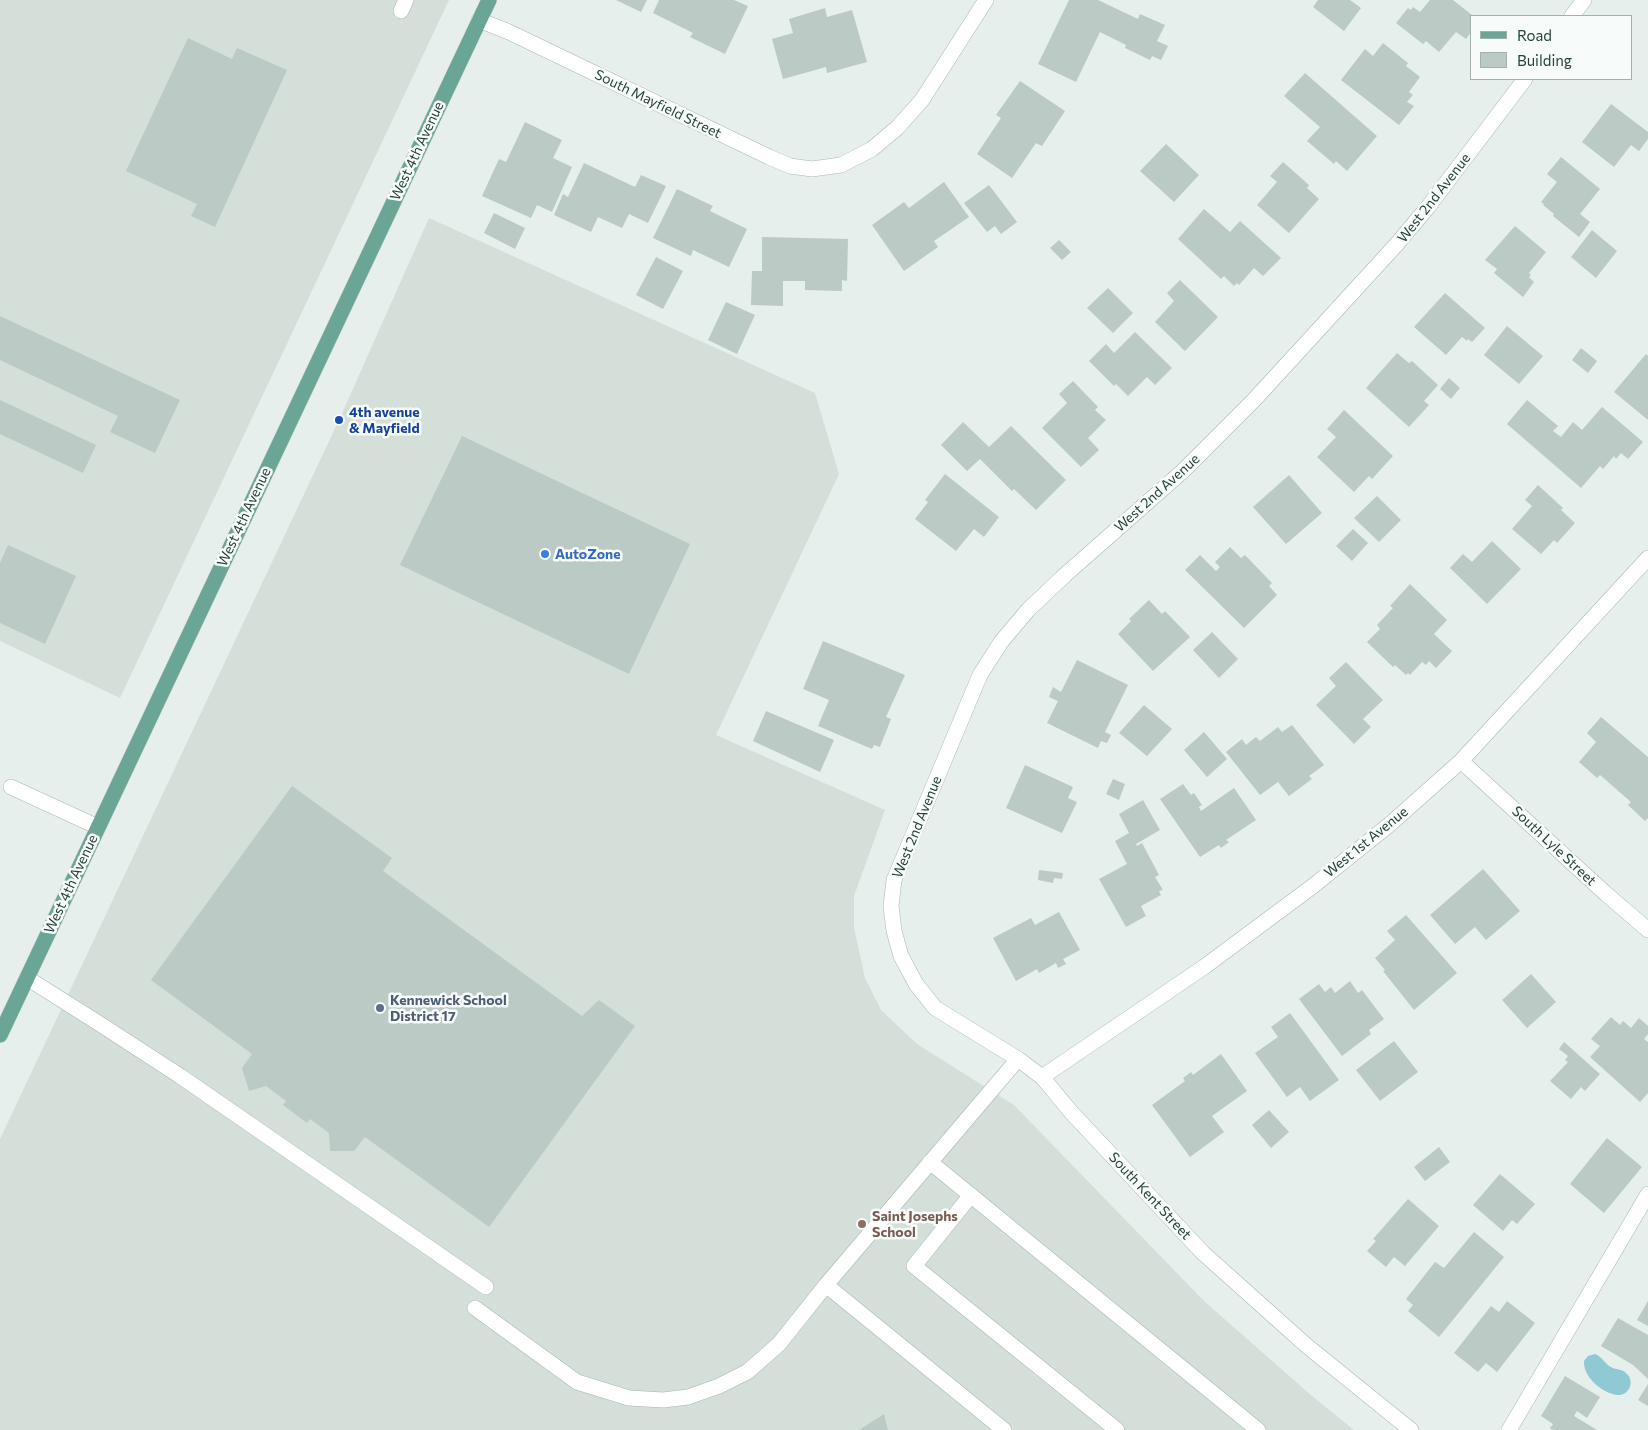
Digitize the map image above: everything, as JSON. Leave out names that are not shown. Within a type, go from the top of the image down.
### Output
[{"type":"main road","name":"West 4th Avenue","points":[[0,1035],[489,0]]},
{"type":"street","name":"South Mayfield Street","points":[[479,20],[509,32],[790,166],[812,169],[841,165],[872,148],[897,128],[922,100],[986,0]]},
{"type":"street","points":[[1573,15],[1584,0]]},
{"type":"street","name":"West 2nd Avenue","points":[[901,956],[894,931],[891,906],[894,880],[980,675],[1001,642],[1028,610],[1064,575],[1184,470],[1254,400],[1407,233],[1524,80]]},
{"type":"street","name":"West 1st Avenue","points":[[1042,1077],[1204,967],[1313,886],[1389,825],[1462,761],[1648,558]]},
{"type":"street","name":"South Lyle Street","points":[[1462,761],[1605,893],[1648,930]]},
{"type":"street","points":[[11,786],[98,827]]},
{"type":"street","name":"South Kent Street","points":[[901,956],[916,984],[935,1008],[1042,1077],[1071,1112],[1203,1253],[1307,1346],[1411,1430]]},
{"type":"street","points":[[27,978],[180,1076],[486,1287]]},
{"type":"street","points":[[475,1308],[578,1382],[629,1398],[663,1400],[688,1397],[719,1386],[747,1372],[779,1344],[826,1285],[1018,1060]]},
{"type":"street","points":[[930,1162],[1258,1430]]},
{"type":"street","points":[[1509,1430],[1648,1194]]},
{"type":"street","points":[[970,1195],[914,1266],[1117,1430]]},
{"type":"street","points":[[826,1285],[1004,1430]]},
{"type":"shaded area","points":[[0,0],[449,0],[120,698],[0,641]]},
{"type":"shaded area","points":[[429,218],[815,393],[839,474],[716,735],[885,810],[854,896],[854,928],[865,978],[881,1010],[917,1044],[1014,1105],[1204,1301],[1312,1396],[1354,1430],[0,1430],[0,1139],[339,420]]},
{"type":"water","points":[[1595,1354],[1610,1367],[1622,1370],[1627,1374],[1631,1384],[1628,1391],[1621,1395],[1611,1394],[1600,1388],[1590,1378],[1584,1361],[1588,1356]]},
{"type":"building","points":[[616,0],[647,0],[641,12]]},
{"type":"building","points":[[659,0],[734,0],[748,6],[725,54],[690,37],[693,33],[653,13]]},
{"type":"building","points":[[1069,0],[1098,0],[1138,19],[1140,14],[1165,25],[1157,41],[1168,46],[1161,60],[1152,56],[1150,60],[1125,48],[1126,45],[1100,32],[1076,82],[1038,64]]},
{"type":"building","points":[[1318,0],[1350,0],[1361,8],[1344,31],[1313,7]]},
{"type":"building","points":[[1430,0],[1453,0],[1472,15],[1470,15],[1470,34],[1466,39],[1456,32],[1439,52],[1426,41],[1423,44],[1396,23],[1408,8],[1411,10],[1413,7],[1420,12]]},
{"type":"building","points":[[825,8],[827,17],[852,10],[867,62],[827,73],[826,67],[783,79],[772,39],[793,33],[789,19]]},
{"type":"building","points":[[188,38],[232,59],[237,48],[287,70],[215,227],[191,216],[197,204],[126,171]]},
{"type":"building","points":[[1383,43],[1408,63],[1406,66],[1420,77],[1409,92],[1413,95],[1407,102],[1414,106],[1399,125],[1341,80],[1365,49],[1373,56]]},
{"type":"building","points":[[1305,73],[1377,136],[1347,171],[1336,161],[1334,164],[1307,141],[1320,127],[1284,96]]},
{"type":"building","points":[[1020,81],[1065,111],[1042,146],[1036,143],[1012,178],[977,154],[1001,118],[996,115]]},
{"type":"building","points":[[1611,104],[1648,132],[1648,139],[1639,151],[1631,145],[1614,167],[1582,142]]},
{"type":"building","points":[[525,122],[562,140],[553,158],[572,167],[552,212],[537,205],[531,218],[482,196],[499,159],[506,162]]},
{"type":"building","points":[[1166,144],[1199,175],[1174,202],[1140,171]]},
{"type":"building","points":[[1561,157],[1600,189],[1580,214],[1590,222],[1579,237],[1553,216],[1554,214],[1541,202],[1557,182],[1547,174]]},
{"type":"building","points":[[1283,162],[1309,185],[1307,188],[1319,199],[1289,233],[1257,205],[1277,182],[1270,176]]},
{"type":"building","points":[[584,163],[635,187],[641,175],[666,186],[648,223],[629,214],[622,228],[598,217],[591,232],[554,215],[563,194],[568,197]]},
{"type":"building","points":[[944,182],[969,217],[934,241],[938,247],[904,271],[872,225],[904,202],[909,208]]},
{"type":"building","points":[[989,185],[1017,222],[1001,234],[995,226],[987,232],[964,203]]},
{"type":"building","points":[[677,189],[713,206],[710,211],[747,229],[729,267],[693,250],[691,256],[653,238]]},
{"type":"building","points":[[1204,209],[1230,232],[1240,221],[1281,258],[1263,276],[1254,268],[1239,285],[1237,283],[1234,286],[1224,276],[1221,279],[1178,239]]},
{"type":"building","points":[[494,213],[525,228],[515,249],[484,233]]},
{"type":"building","points":[[1515,226],[1546,252],[1529,273],[1531,275],[1529,277],[1534,282],[1523,297],[1494,273],[1497,269],[1485,260]]},
{"type":"building","points":[[1592,230],[1617,251],[1596,278],[1571,257]]},
{"type":"building","points":[[762,237],[848,239],[847,281],[842,280],[842,291],[805,290],[805,281],[783,281],[783,306],[751,305],[752,271],[762,271]]},
{"type":"building","points":[[1059,240],[1071,252],[1062,260],[1050,248]]},
{"type":"building","points":[[656,257],[683,271],[663,309],[636,295]]},
{"type":"building","points":[[1180,280],[1218,317],[1185,351],[1155,322],[1174,301],[1167,293]]},
{"type":"building","points":[[1108,288],[1133,313],[1113,333],[1087,308]]},
{"type":"building","points":[[1445,293],[1485,328],[1472,342],[1462,337],[1446,355],[1414,327]]},
{"type":"building","points":[[726,302],[755,315],[737,354],[708,340]]},
{"type":"building","points":[[0,316],[180,400],[155,453],[110,432],[118,416],[0,360]]},
{"type":"building","points":[[1507,326],[1543,356],[1519,384],[1484,355]]},
{"type":"building","points":[[1135,332],[1172,368],[1155,385],[1147,377],[1128,396],[1116,384],[1114,386],[1089,361],[1106,344],[1114,353]]},
{"type":"building","points":[[1581,348],[1597,361],[1588,373],[1572,360]]},
{"type":"building","points":[[1397,353],[1409,363],[1412,361],[1438,385],[1424,401],[1429,405],[1409,427],[1366,388]]},
{"type":"building","points":[[1646,354],[1648,356],[1648,420],[1614,392]]},
{"type":"building","points":[[1449,378],[1460,388],[1451,399],[1440,389]]},
{"type":"building","points":[[1073,381],[1098,407],[1095,410],[1106,420],[1088,438],[1099,450],[1081,467],[1042,428],[1067,403],[1059,394]]},
{"type":"building","points":[[0,400],[96,445],[83,473],[0,434]]},
{"type":"building","points":[[1527,400],[1558,426],[1553,431],[1561,437],[1573,422],[1582,430],[1602,407],[1643,442],[1628,459],[1621,453],[1616,459],[1614,456],[1603,469],[1600,466],[1581,488],[1507,424]]},
{"type":"building","points":[[1344,410],[1393,456],[1372,479],[1369,476],[1354,492],[1317,457],[1336,437],[1327,429]]},
{"type":"building","points":[[963,422],[989,447],[1011,426],[1066,480],[1036,510],[1014,489],[1012,491],[980,459],[967,471],[941,445]]},
{"type":"building","name":"AutoZone","points":[[462,436],[690,544],[629,674],[400,565]]},
{"type":"building","points":[[945,474],[999,517],[984,537],[974,529],[956,551],[915,519],[928,502],[925,500]]},
{"type":"building","points":[[1289,475],[1322,513],[1286,544],[1253,507]]},
{"type":"building","points":[[1538,485],[1563,508],[1561,510],[1575,523],[1557,543],[1554,540],[1541,554],[1512,529],[1532,506],[1525,500]]},
{"type":"building","points":[[1377,496],[1401,520],[1379,542],[1354,518]]},
{"type":"building","points":[[1353,529],[1368,543],[1352,561],[1336,546]]},
{"type":"building","points":[[1492,541],[1521,569],[1487,604],[1450,568],[1463,554],[1472,562]]},
{"type":"building","points":[[8,545],[76,576],[45,644],[0,623],[0,563]]},
{"type":"building","points":[[1230,547],[1241,558],[1245,555],[1272,583],[1269,586],[1277,595],[1244,628],[1185,570],[1200,555],[1216,571],[1220,567],[1215,562]]},
{"type":"building","points":[[1410,584],[1447,620],[1434,634],[1452,651],[1436,668],[1429,661],[1426,665],[1422,662],[1410,675],[1408,673],[1406,675],[1395,665],[1393,667],[1367,642],[1380,629],[1377,625],[1393,608],[1390,606]]},
{"type":"building","points":[[1149,600],[1162,614],[1165,611],[1190,637],[1153,671],[1118,634],[1131,621],[1129,619]]},
{"type":"building","points":[[1212,632],[1238,659],[1219,678],[1193,650]]},
{"type":"building","points":[[823,641],[905,675],[886,717],[891,719],[880,747],[874,745],[872,749],[818,726],[829,700],[803,689]]},
{"type":"building","points":[[1077,660],[1128,685],[1105,732],[1111,735],[1107,743],[1101,741],[1098,748],[1047,723],[1058,701],[1049,697],[1053,687],[1061,692]]},
{"type":"building","points":[[1346,662],[1383,700],[1363,719],[1371,727],[1354,744],[1316,705],[1336,686],[1329,678]]},
{"type":"building","points":[[1144,705],[1172,729],[1147,756],[1119,733]]},
{"type":"building","points":[[766,711],[834,740],[820,772],[753,741]]},
{"type":"building","points":[[1601,717],[1648,757],[1648,818],[1645,821],[1628,805],[1631,802],[1600,775],[1597,778],[1579,762],[1596,742],[1587,733]]},
{"type":"building","points":[[1292,725],[1324,765],[1309,776],[1312,779],[1289,796],[1278,782],[1260,795],[1226,752],[1242,739],[1246,745],[1256,737],[1260,741],[1278,727],[1282,732]]},
{"type":"building","points":[[1204,732],[1227,759],[1207,777],[1184,750]]},
{"type":"building","points":[[1025,765],[1073,787],[1068,798],[1077,802],[1062,833],[1006,808]]},
{"type":"building","points":[[1113,779],[1125,784],[1119,800],[1106,794]]},
{"type":"building","points":[[1183,784],[1191,795],[1194,793],[1202,805],[1199,807],[1201,811],[1234,788],[1256,820],[1226,840],[1229,842],[1221,848],[1219,845],[1200,857],[1160,799]]},
{"type":"building","name":"Kennewick School District 17","points":[[292,786],[392,858],[383,871],[582,1016],[599,1000],[635,1026],[489,1227],[365,1137],[354,1151],[330,1151],[329,1133],[310,1119],[307,1123],[283,1105],[286,1101],[266,1086],[249,1091],[242,1068],[252,1054],[151,980]]},
{"type":"building","points":[[1143,800],[1160,830],[1136,844],[1137,846],[1142,843],[1159,875],[1155,877],[1163,890],[1159,891],[1161,895],[1141,906],[1146,916],[1126,927],[1099,879],[1127,864],[1115,841],[1129,833],[1119,814]]},
{"type":"building","points":[[1483,869],[1520,911],[1486,940],[1475,927],[1455,944],[1430,915]]},
{"type":"building","points":[[1039,870],[1063,873],[1062,879],[1054,878],[1053,883],[1038,880]]},
{"type":"building","points":[[1059,912],[1080,950],[1063,959],[1066,964],[1058,968],[1056,963],[1039,973],[1037,969],[1016,981],[993,938],[1031,918],[1035,925]]},
{"type":"building","points":[[1406,915],[1457,973],[1414,1010],[1375,958],[1395,940],[1387,931]]},
{"type":"building","points":[[1531,974],[1556,1002],[1527,1028],[1502,1000]]},
{"type":"building","points":[[1350,981],[1358,993],[1362,990],[1384,1019],[1369,1030],[1371,1034],[1342,1056],[1299,999],[1319,984],[1325,992],[1331,987],[1335,993]]},
{"type":"building","points":[[1290,1013],[1339,1080],[1310,1101],[1300,1087],[1287,1097],[1255,1053],[1278,1037],[1271,1027]]},
{"type":"building","points":[[1611,1017],[1620,1025],[1623,1021],[1631,1028],[1639,1018],[1648,1026],[1648,1034],[1644,1039],[1648,1042],[1648,1093],[1640,1102],[1590,1057],[1600,1046],[1591,1039]]},
{"type":"building","points":[[1394,1041],[1418,1072],[1380,1101],[1356,1070]]},
{"type":"building","points":[[1564,1042],[1600,1074],[1585,1091],[1581,1087],[1571,1099],[1550,1081],[1568,1062],[1565,1060],[1568,1056],[1559,1049]]},
{"type":"building","points":[[1221,1054],[1247,1091],[1212,1116],[1224,1132],[1190,1157],[1152,1105],[1185,1081],[1183,1078],[1191,1072],[1193,1075]]},
{"type":"building","points":[[1269,1110],[1289,1132],[1271,1148],[1252,1125]]},
{"type":"building","points":[[1607,1138],[1642,1167],[1604,1213],[1570,1184]]},
{"type":"building","points":[[1439,1147],[1450,1162],[1425,1181],[1414,1167]]},
{"type":"building","points":[[1500,1174],[1535,1204],[1517,1224],[1512,1220],[1503,1231],[1473,1205]]},
{"type":"building","points":[[1408,1199],[1439,1226],[1405,1266],[1394,1257],[1386,1267],[1367,1251],[1376,1241],[1373,1239]]},
{"type":"building","points":[[1474,1232],[1504,1257],[1439,1337],[1408,1311],[1413,1305],[1406,1299],[1435,1262],[1444,1268]]},
{"type":"building","points":[[1507,1301],[1535,1323],[1497,1372],[1486,1363],[1478,1372],[1454,1353],[1491,1306],[1499,1312]]},
{"type":"building","points":[[1648,1301],[1648,1326],[1637,1320]]},
{"type":"building","points":[[1618,1318],[1648,1335],[1648,1379],[1633,1365],[1601,1346]]},
{"type":"building","points":[[1565,1376],[1600,1397],[1587,1418],[1577,1411],[1574,1416],[1597,1430],[1553,1430],[1550,1428],[1553,1424],[1541,1416]]},
{"type":"building","points":[[1648,1384],[1648,1406],[1638,1400]]},
{"type":"building","points":[[884,1414],[888,1430],[859,1430]]},
{"type":"place","name":"4th avenue & Mayfield","points":[[339,420]]},
{"type":"place","name":"AutoZone","points":[[545,554]]},
{"type":"place","name":"Kennewick School District 17","points":[[380,1008]]},
{"type":"place","name":"Saint Josephs School","points":[[862,1224]]}]
